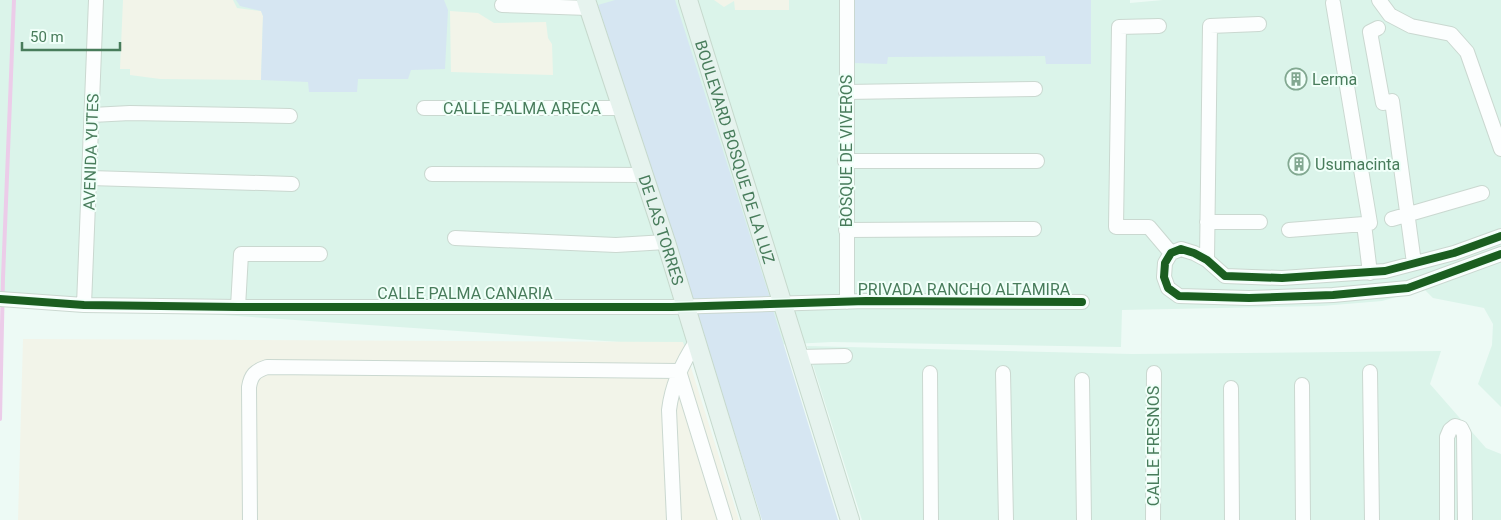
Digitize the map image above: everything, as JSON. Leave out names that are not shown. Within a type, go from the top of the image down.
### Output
[{"type":"main road","name":"BOULEVARD BOSQUE DE LA LUZ","points":[[688,0],[850,520]]},
{"type":"main road","name":"DE LAS TORRES","points":[[589,3],[621,108],[666,242],[752,520]]},
{"type":"street","name":"AVENIDA YUTES","points":[[84,305],[96,0]]},
{"type":"street","name":"BOSQUE DE VIVEROS","points":[[846,302],[847,0]]},
{"type":"street","points":[[1379,0],[1390,15],[1411,26],[1451,34],[1462,45],[1467,52],[1501,149]]},
{"type":"street","points":[[502,5],[589,3]]},
{"type":"street","points":[[1289,230],[1370,223],[1333,3]]},
{"type":"street","points":[[1207,260],[1210,26],[1259,24]]},
{"type":"street","points":[[1159,26],[1119,27],[1116,227],[1149,227],[1171,254]]},
{"type":"street","points":[[1378,28],[1370,32],[1382,102],[1392,101],[1414,263]]},
{"type":"street","points":[[846,92],[1035,89]]},
{"type":"street","name":"CALLE PALMA ARECA","points":[[424,108],[621,108]]},
{"type":"street","points":[[92,116],[130,113],[290,116]]},
{"type":"street","points":[[845,161],[1037,161]]},
{"type":"street","points":[[432,174],[644,175]]},
{"type":"street","points":[[90,178],[292,184]]},
{"type":"street","points":[[1392,219],[1482,193]]},
{"type":"street","points":[[1207,222],[1260,222]]},
{"type":"street","points":[[1364,224],[1370,273]]},
{"type":"street","points":[[846,230],[1034,229]]},
{"type":"street","points":[[1501,236],[1454,253],[1385,271],[1282,278],[1225,276],[1207,260],[1194,252],[1181,250],[1171,254],[1165,263],[1164,277],[1168,288],[1179,296],[1249,298],[1333,295],[1408,288],[1501,254]]},
{"type":"street","points":[[455,238],[616,245],[666,242]]},
{"type":"street","points":[[238,307],[241,254],[320,254]]},
{"type":"street","name":"CALLE PALMA CANARIA","points":[[0,299],[84,305],[238,307],[686,307],[846,302]]},
{"type":"street","name":"PRIVADA RANCHO ALTAMIRA","points":[[846,302],[1082,302]]},
{"type":"street","points":[[674,520],[668,410],[679,371],[696,342]]},
{"type":"street","points":[[800,358],[845,356]]},
{"type":"street","points":[[250,520],[249,388],[251,378],[256,371],[267,367],[679,371]]},
{"type":"street","points":[[679,371],[725,520]]},
{"type":"street","points":[[1003,372],[1006,520]]},
{"type":"street","points":[[1370,372],[1372,520]]},
{"type":"street","points":[[930,373],[931,520]]},
{"type":"street","name":"CALLE FRESNOS","points":[[1153,520],[1154,373]]},
{"type":"street","points":[[1082,380],[1084,520]]},
{"type":"street","points":[[1302,385],[1303,520]]},
{"type":"street","points":[[1231,388],[1232,520]]},
{"type":"street","points":[[1448,520],[1447,437],[1450,430],[1455,426],[1461,428],[1464,434],[1465,520]]},
{"type":"shaded area","points":[[0,0],[1130,0],[1130,3],[1163,0],[1501,0],[1501,407],[1478,384],[1492,345],[1493,324],[1484,308],[1433,298],[1424,289],[1382,301],[1322,306],[1122,310],[1121,347],[832,342],[709,348],[0,300]]},
{"type":"shaded area","points":[[123,0],[233,0],[237,8],[261,11],[263,16],[261,80],[160,79],[130,75],[130,69],[120,69]]},
{"type":"shaded area","points":[[236,0],[444,0],[448,10],[445,69],[411,70],[408,79],[358,79],[357,92],[309,92],[308,82],[261,80],[263,16],[261,11],[240,6]]},
{"type":"shaded area","points":[[615,0],[675,0],[770,298],[692,299],[598,5]]},
{"type":"shaded area","points":[[714,0],[789,0],[789,10],[735,10],[734,1],[724,7]]},
{"type":"shaded area","points":[[855,0],[1091,0],[1091,64],[1046,64],[1045,56],[888,57],[887,64],[854,63]]},
{"type":"shaded area","points":[[450,11],[478,13],[494,23],[546,22],[548,38],[552,44],[553,75],[451,72]]},
{"type":"shaded area","points":[[773,310],[838,520],[762,520],[697,315],[698,312]]},
{"type":"shaded area","points":[[23,339],[683,342],[739,520],[18,520]]},
{"type":"shaded area","points":[[807,346],[1132,354],[1441,351],[1430,384],[1486,448],[1501,454],[1501,520],[862,520]]},
{"type":"waterway","points":[[0,419],[3,278],[14,0]]},
{"type":"cycle path","points":[[1501,236],[1454,253],[1385,271],[1282,278],[1225,276],[1207,260],[1181,249],[1171,253],[1165,263],[1164,277],[1168,288],[1179,296],[1249,298],[1333,295],[1408,288],[1501,254]]},
{"type":"cycle path","points":[[0,299],[84,305],[238,307],[672,307],[866,301],[1082,302]]},
{"type":"place","name":"Lerma","points":[[1296,79]]},
{"type":"place","name":"Usumacinta","points":[[1299,164]]}]
